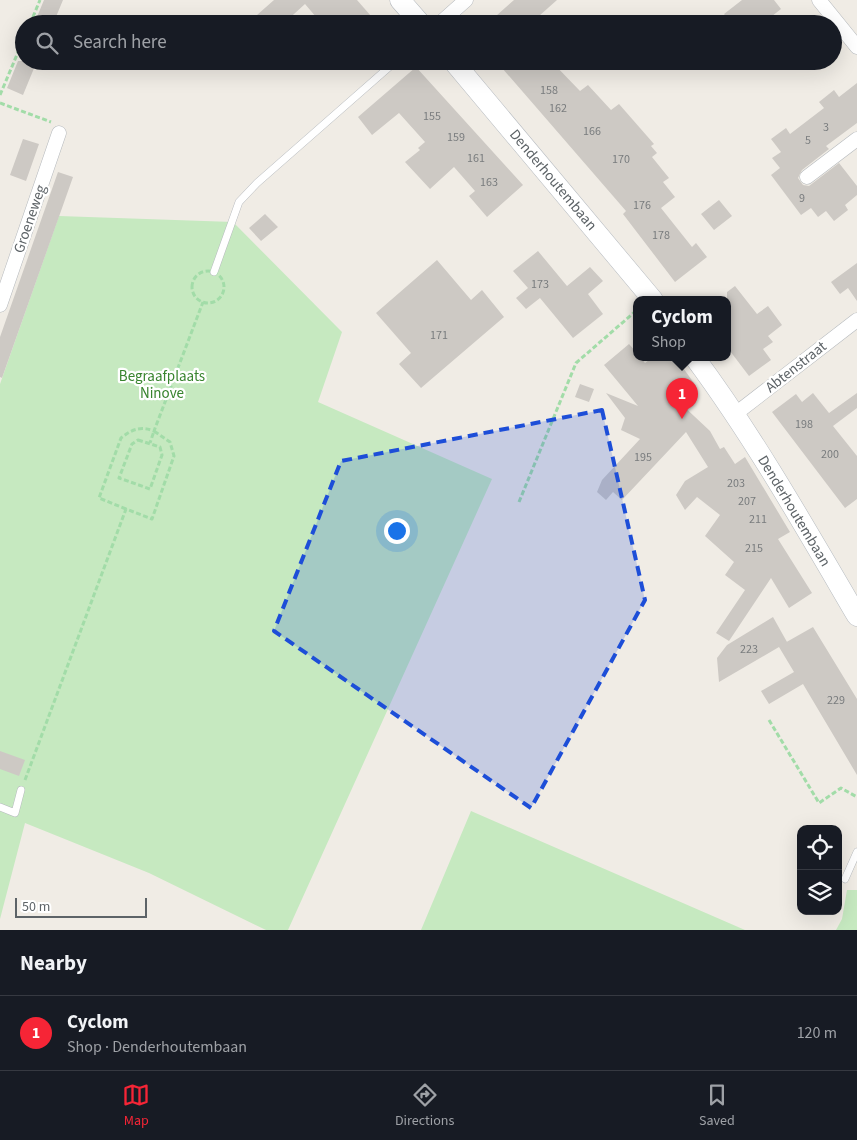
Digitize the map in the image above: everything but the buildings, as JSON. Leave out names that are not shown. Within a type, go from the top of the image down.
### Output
[{"type":"street","points":[[400,0],[413,15]]},
{"type":"street","points":[[449,15],[466,0]]},
{"type":"street","points":[[819,0],[831,15]]},
{"type":"street","points":[[842,29],[857,47]]},
{"type":"street","name":"Denderhoutembaan","points":[[461,70],[650,296]]},
{"type":"street","name":"Groeneweg","points":[[0,304],[59,133]]},
{"type":"street","points":[[807,178],[857,139]]},
{"type":"street","name":"Abtenstraat","points":[[734,414],[857,320]]},
{"type":"street","name":"Denderhoutembaan","points":[[697,361],[734,414],[857,616]]},
{"type":"lane","points":[[214,272],[239,202],[257,183],[386,70]]},
{"type":"lane","points":[[0,807],[15,813],[21,790]]},
{"type":"lane","points":[[845,879],[857,852]]},
{"type":"path","points":[[34,15],[40,0]]},
{"type":"path","points":[[0,95],[15,59]]},
{"type":"path","points":[[0,103],[60,125],[59,133]]},
{"type":"path","points":[[214,272],[223,280],[223,292],[215,301],[203,302],[194,294],[194,282],[202,273],[214,272]]},
{"type":"path","points":[[150,443],[203,302]]},
{"type":"path","points":[[519,502],[576,363],[633,313]]},
{"type":"path","points":[[137,429],[154,430],[170,442],[174,456],[152,519],[99,498],[121,438],[137,429]]},
{"type":"path","points":[[138,440],[150,443],[160,447],[162,455],[150,489],[120,478],[132,444],[138,440]]},
{"type":"path","points":[[21,790],[126,509]]},
{"type":"path","points":[[769,720],[819,803],[841,788],[857,797]]},
{"type":"highlighted area","points":[[602,410],[645,600],[531,808],[274,631],[341,461]]},
{"type":"green space","name":"Begraafplaats Ninove","points":[[59,216],[233,222],[342,332],[318,402],[492,479],[288,930],[266,930],[149,873],[25,823],[0,919],[0,384]]},
{"type":"green space","points":[[471,811],[745,930],[421,930]]},
{"type":"green space","points":[[847,890],[857,890],[857,930],[836,930],[842,919]]},
{"type":"place","name":"Cyclom","points":[[682,419]]}]
